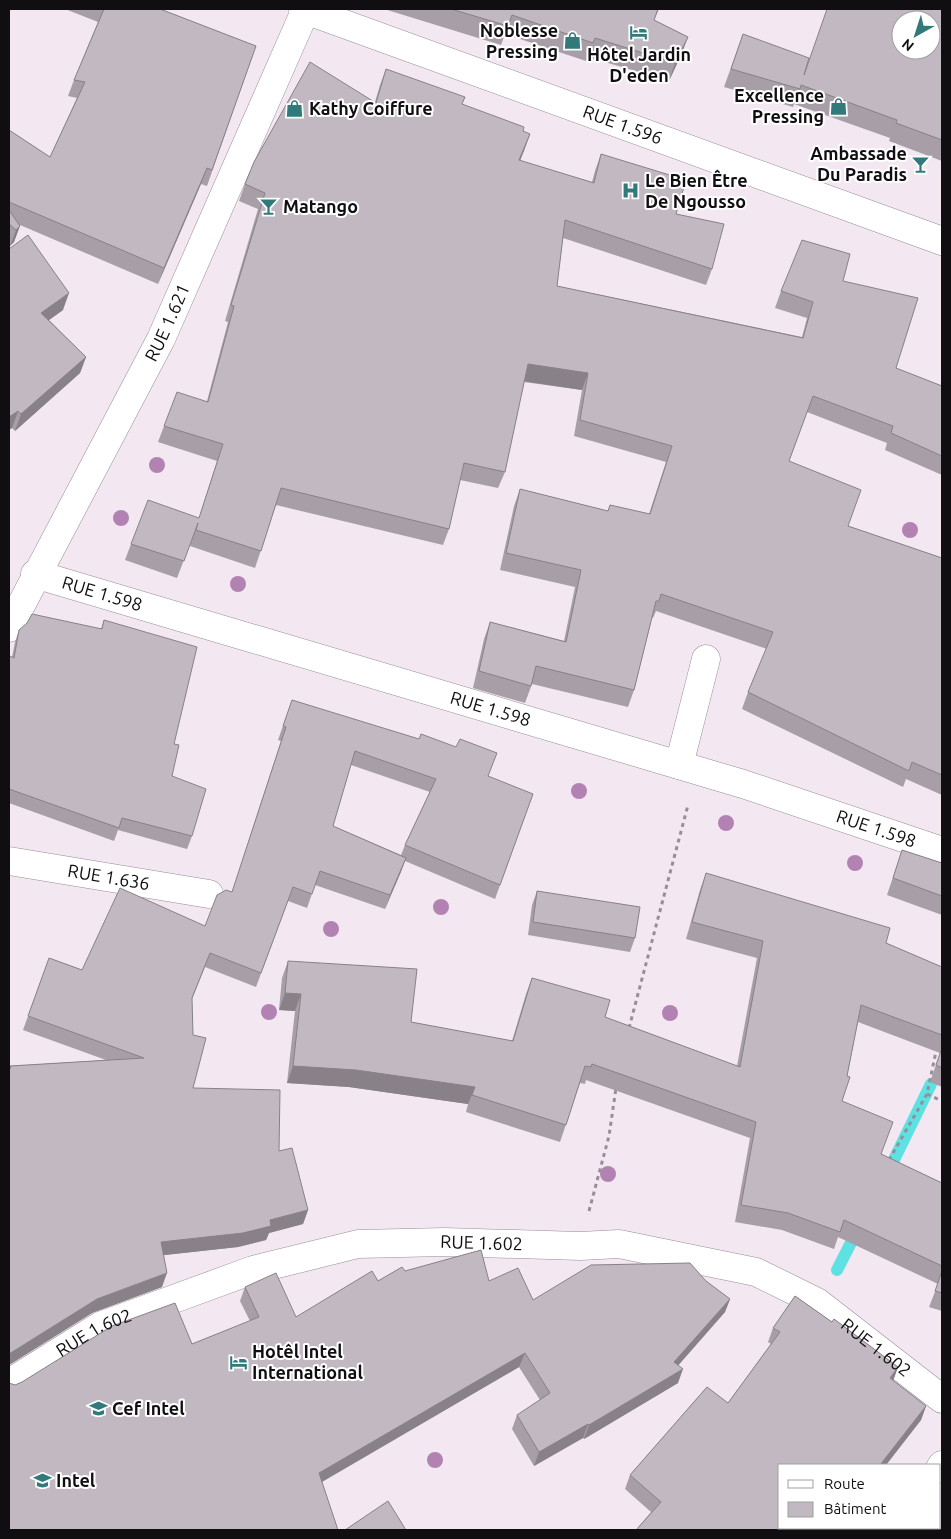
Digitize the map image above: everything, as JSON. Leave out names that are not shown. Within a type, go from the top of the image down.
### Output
[{"type":"street","name":"RUE 1.596","points":[[305,9],[942,241]]},
{"type":"street","name":"RUE 1.621","points":[[9,628],[35,574],[161,339],[305,9]]},
{"type":"street","name":"RUE 1.598","points":[[35,574],[688,768],[942,851]]},
{"type":"street","points":[[688,768],[706,659]]},
{"type":"street","name":"RUE 1.636","points":[[9,861],[208,894]]},
{"type":"street","name":"RUE 1.602","points":[[9,1383],[100,1326],[253,1270],[358,1244],[445,1242],[580,1246],[619,1244],[756,1272],[817,1302],[942,1400]]},
{"type":"path","points":[[627,1037],[688,768]]},
{"type":"path","points":[[885,1168],[927,1094],[938,1041]]},
{"type":"path","points":[[580,1246],[609,1136],[617,1082]]},
{"type":"path","points":[[927,1094],[942,1101]]},
{"type":"building","points":[[104,9],[160,9],[256,46],[212,170],[207,168],[164,268],[9,202],[9,130],[50,157],[85,82],[74,80]]},
{"type":"building","points":[[451,9],[658,9],[654,20],[688,37],[675,63],[595,38],[593,43],[512,15],[508,26]]},
{"type":"building","points":[[827,9],[942,9],[942,140],[896,123],[897,120],[801,85],[800,89],[731,69],[743,34],[809,58],[804,75]]},
{"type":"building","points":[[310,62],[376,103],[386,69],[465,97],[462,104],[524,127],[523,131],[530,134],[519,160],[594,183],[601,154],[686,180],[676,214],[724,224],[712,269],[565,220],[557,286],[803,338],[813,302],[781,291],[802,240],[850,254],[843,281],[918,298],[896,368],[942,386],[942,456],[891,433],[893,426],[813,396],[789,461],[861,490],[848,526],[942,558],[942,775],[912,762],[909,771],[748,692],[773,632],[661,594],[659,601],[656,601],[634,690],[536,666],[531,686],[479,671],[490,622],[566,642],[581,570],[506,553],[520,489],[608,511],[610,505],[650,514],[672,446],[580,420],[588,373],[528,364],[505,472],[464,463],[449,529],[281,488],[261,551],[196,530],[198,523],[184,561],[131,544],[148,500],[199,518],[223,444],[164,426],[177,392],[208,402],[234,306],[231,305],[265,193],[245,184],[254,162]]},
{"type":"building","points":[[9,210],[20,226],[16,230],[9,224]]},
{"type":"building","points":[[28,235],[69,293],[41,313],[86,357],[21,414],[18,411],[9,417],[9,249]]},
{"type":"building","points":[[32,614],[102,629],[104,620],[197,647],[174,744],[179,745],[172,776],[206,789],[192,836],[122,818],[119,828],[9,789],[9,656],[14,658],[19,630],[27,623]]},
{"type":"building","points":[[292,700],[419,739],[421,734],[456,747],[460,739],[497,753],[488,776],[533,794],[500,885],[405,845],[436,779],[355,751],[333,826],[406,858],[390,895],[320,871],[312,894],[293,887],[261,973],[210,953],[192,998],[193,1035],[206,1038],[193,1088],[280,1090],[279,1151],[292,1148],[308,1210],[270,1220],[271,1226],[243,1233],[161,1242],[167,1273],[97,1299],[9,1354],[9,1068],[11,1068],[10,1066],[144,1058],[28,1016],[49,958],[82,970],[120,888],[205,926],[217,895],[226,890],[232,892],[286,727],[283,726]]},
{"type":"building","points":[[902,850],[942,863],[942,896],[893,878]]},
{"type":"building","points":[[706,873],[890,928],[886,943],[942,967],[942,1035],[861,1005],[847,1076],[850,1077],[842,1101],[893,1122],[881,1154],[942,1183],[942,1266],[844,1220],[840,1232],[788,1213],[741,1205],[756,1122],[592,1064],[591,1067],[585,1066],[566,1125],[472,1095],[475,1087],[356,1070],[293,1066],[301,994],[285,993],[288,961],[417,969],[411,1022],[513,1041],[532,978],[610,1000],[605,1017],[740,1067],[763,941],[692,922]]},
{"type":"building","points":[[537,891],[640,907],[635,938],[533,922]]},
{"type":"building","points":[[942,1048],[942,1068],[936,1065]]},
{"type":"building","points":[[481,1250],[489,1281],[518,1268],[533,1300],[591,1265],[690,1263],[706,1281],[730,1299],[674,1362],[683,1369],[589,1425],[539,1452],[517,1415],[550,1393],[525,1353],[319,1473],[338,1530],[9,1530],[9,1383],[15,1385],[22,1382],[112,1326],[175,1303],[192,1344],[259,1317],[245,1287],[276,1273],[296,1317],[372,1271],[378,1281],[402,1267],[405,1271]]},
{"type":"building","points":[[942,1271],[942,1293],[935,1291]]},
{"type":"building","points":[[795,1296],[832,1322],[834,1319],[898,1367],[890,1378],[926,1406],[881,1464],[778,1464],[778,1529],[843,1530],[636,1530],[661,1502],[630,1475],[707,1387],[728,1403],[780,1332],[773,1328]]},
{"type":"building","points":[[388,1501],[406,1530],[345,1530]]},
{"type":"waterway","points":[[887,1174],[931,1084]]},
{"type":"waterway","points":[[837,1270],[858,1229]]},
{"type":"place","name":"Hôtel Jardin D'eden","points":[[639,32]]},
{"type":"place","name":"Noblesse Pressing","points":[[572,41]]},
{"type":"place","name":"Excellence Pressing","points":[[838,106]]},
{"type":"place","name":"Kathy Coiffure","points":[[295,109]]},
{"type":"place","name":"Ambassade Du Paradis","points":[[921,164]]},
{"type":"place","name":"Le Bien Être De Ngousso","points":[[631,191]]},
{"type":"place","name":"Matango","points":[[269,207]]},
{"type":"place","name":"Hotêl Intel International","points":[[238,1362]]},
{"type":"place","name":"Cef Intel","points":[[98,1409]]},
{"type":"place","name":"Intel","points":[[42,1481]]}]
